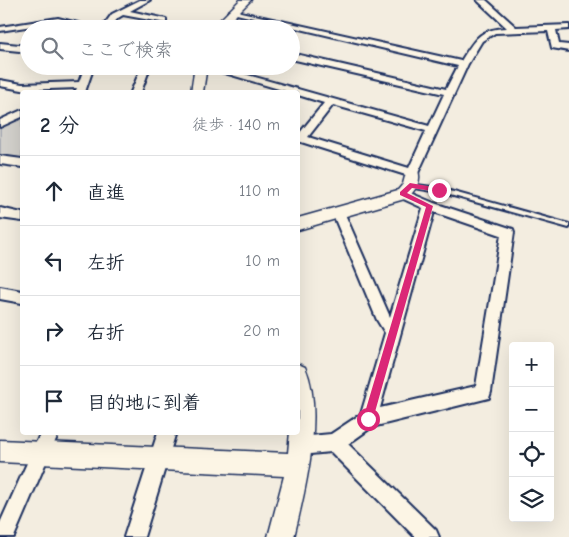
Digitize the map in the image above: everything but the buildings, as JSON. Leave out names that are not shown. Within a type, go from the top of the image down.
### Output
[{"type":"street","points":[[112,20],[121,12],[146,0]]},
{"type":"street","points":[[224,20],[246,0]]},
{"type":"street","points":[[481,0],[514,30]]},
{"type":"street","points":[[121,12],[158,20]]},
{"type":"street","points":[[232,12],[268,20]]},
{"type":"street","points":[[0,29],[20,26]]},
{"type":"street","points":[[300,223],[338,212],[408,184],[463,64],[479,39],[494,31],[569,26]]},
{"type":"street","points":[[300,27],[463,64]]},
{"type":"street","points":[[551,27],[555,46],[569,48]]},
{"type":"street","points":[[0,46],[20,48]]},
{"type":"street","points":[[300,58],[450,94]]},
{"type":"street","points":[[0,84],[22,88],[82,89],[87,75]]},
{"type":"street","points":[[137,90],[143,75]]},
{"type":"street","points":[[197,90],[200,75]]},
{"type":"street","points":[[237,75],[291,90]]},
{"type":"street","points":[[300,92],[433,130]]},
{"type":"street","points":[[300,138],[331,101]]},
{"type":"street","points":[[0,124],[20,114]]},
{"type":"street","points":[[0,451],[159,458],[299,455],[334,443],[368,419],[483,392],[508,232],[430,206],[408,184],[300,139]]},
{"type":"street","points":[[0,160],[20,163]]},
{"type":"street","points":[[368,419],[430,206]]},
{"type":"street","points":[[338,212],[384,320],[394,331]]},
{"type":"street","points":[[0,214],[20,217]]},
{"type":"street","points":[[2,297],[20,297]]},
{"type":"street","points":[[281,537],[292,495],[299,455],[303,412],[300,389]]},
{"type":"street","points":[[4,537],[49,435]]},
{"type":"street","points":[[134,537],[166,435]]},
{"type":"street","points":[[334,443],[430,537]]},
{"type":"lane","points":[[408,184],[439,190],[569,226]]},
{"type":"shaded area","points":[[20,118],[20,158],[0,155],[0,128]]},
{"type":"route","points":[[368,419],[430,206],[402,194],[410,186],[439,190]]}]
